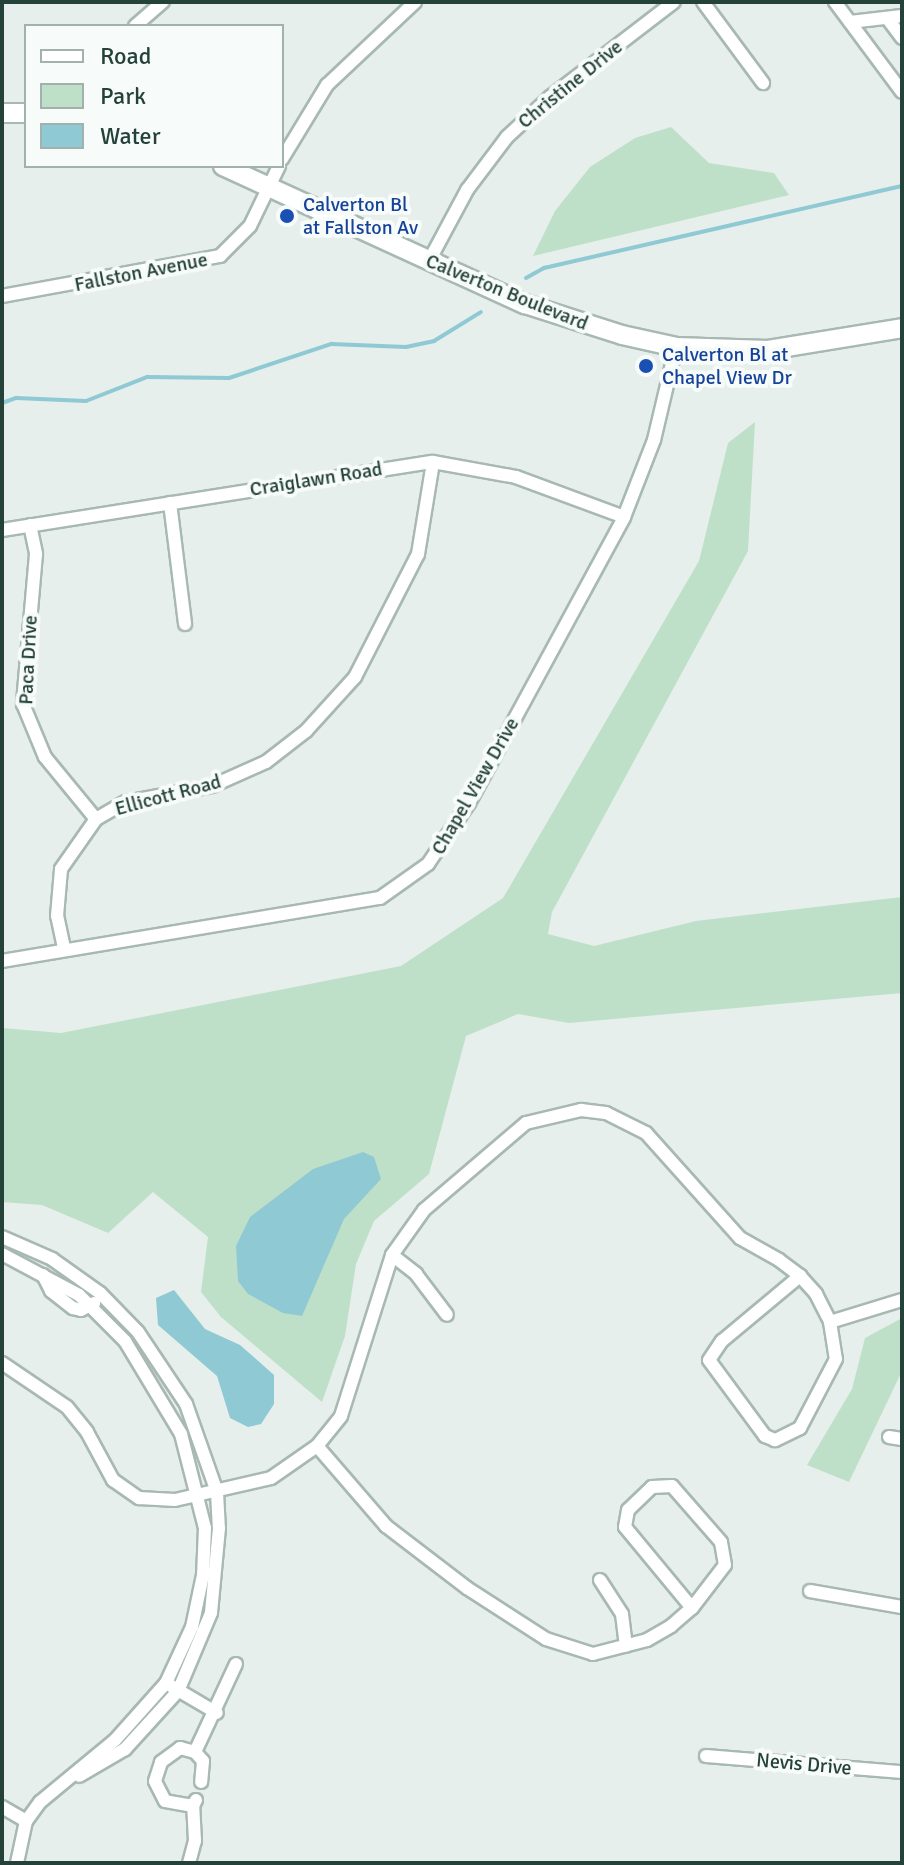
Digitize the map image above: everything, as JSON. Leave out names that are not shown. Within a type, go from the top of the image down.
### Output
[{"type":"street","points":[[137,24],[163,2]]},
{"type":"street","points":[[284,156],[327,85],[415,2]]},
{"type":"street","name":"Christine Drive","points":[[429,261],[467,190],[507,137],[550,97],[674,2]]},
{"type":"street","points":[[703,2],[763,83]]},
{"type":"street","points":[[835,2],[902,92]]},
{"type":"street","points":[[850,22],[902,16]]},
{"type":"street","points":[[887,18],[902,38]]},
{"type":"street","points":[[2,113],[24,113]]},
{"type":"street","name":"Calverton Boulevard","points":[[227,168],[552,315],[676,347],[768,350],[902,328]]},
{"type":"street","name":"Fallston Avenue","points":[[2,296],[220,256],[242,237],[278,168]]},
{"type":"street","name":"Chapel View Drive","points":[[2,961],[64,948],[365,901],[402,886],[439,853],[624,517],[654,440],[676,347]]},
{"type":"street","name":"Craiglawn Road","points":[[2,530],[433,462],[516,477],[624,517]]},
{"type":"street","name":"Ellicott Road","points":[[64,948],[57,916],[61,869],[96,819],[126,802],[212,786],[240,775],[288,748],[332,705],[372,648],[418,554],[433,462]]},
{"type":"street","points":[[170,503],[185,624]]},
{"type":"street","name":"Paca Drive","points":[[30,525],[36,554],[23,704],[51,768],[96,819]]},
{"type":"street","points":[[2,1363],[30,1378],[70,1411],[113,1480],[126,1491],[154,1499],[201,1496],[271,1478],[317,1446],[341,1416],[353,1387],[392,1255],[443,1191],[509,1135],[543,1117],[581,1110],[606,1113],[646,1133],[740,1238],[800,1276],[830,1322],[836,1359],[800,1428],[785,1440],[765,1436],[709,1360],[722,1341],[800,1276]]},
{"type":"street","points":[[2,1237],[52,1259],[100,1293],[167,1368],[186,1404],[217,1492],[219,1528],[211,1613],[178,1691],[125,1749],[54,1787]]},
{"type":"street","points":[[2,1254],[43,1275],[51,1291],[73,1308],[91,1306],[100,1293]]},
{"type":"street","points":[[392,1255],[416,1274],[447,1315]]},
{"type":"street","points":[[43,1275],[52,1259]]},
{"type":"street","points":[[830,1322],[902,1300]]},
{"type":"street","points":[[17,1863],[26,1821],[54,1787],[115,1740],[166,1683],[192,1627],[203,1575],[201,1496],[181,1434],[154,1382],[91,1306]]},
{"type":"street","points":[[317,1446],[386,1526],[519,1623],[546,1639],[593,1654],[647,1640],[692,1608],[725,1565],[726,1556],[721,1542],[672,1486],[652,1487],[628,1510],[625,1527],[692,1608]]},
{"type":"street","points":[[600,1580],[622,1614],[626,1646]]},
{"type":"street","points":[[810,1591],[902,1607]]},
{"type":"street","points":[[195,1752],[217,1713],[236,1664]]},
{"type":"street","points":[[166,1683],[217,1713]]},
{"type":"street","points":[[189,1863],[195,1841],[194,1803],[165,1801],[155,1781],[169,1753],[180,1748],[195,1752],[203,1761],[201,1782]]},
{"type":"street","name":"Nevis Drive","points":[[706,1756],[902,1772]]},
{"type":"street","points":[[2,1807],[26,1821]]},
{"type":"green space","points":[[671,127],[709,163],[774,173],[789,195],[533,256],[555,211],[590,167],[635,138]]},
{"type":"green space","points":[[755,422],[748,551],[552,912],[548,934],[594,946],[696,921],[902,897],[902,993],[569,1023],[518,1014],[466,1036],[429,1174],[374,1221],[356,1264],[345,1336],[322,1402],[221,1317],[201,1292],[208,1237],[153,1192],[108,1233],[42,1205],[2,1202],[2,1028],[61,1033],[401,966],[503,898],[699,561],[728,443]]},
{"type":"green space","points":[[902,1318],[902,1371],[849,1482],[807,1465],[852,1389],[865,1338]]},
{"type":"water","points":[[363,1152],[374,1157],[381,1179],[344,1219],[302,1316],[283,1313],[248,1294],[238,1281],[236,1246],[250,1217],[313,1169]]},
{"type":"water","points":[[174,1290],[205,1329],[240,1345],[274,1375],[274,1404],[261,1424],[248,1427],[230,1418],[217,1376],[158,1325],[156,1298]]},
{"type":"waterway","points":[[526,278],[544,268],[902,186]]},
{"type":"waterway","points":[[2,403],[16,398],[86,401],[147,377],[229,378],[331,344],[406,347],[434,341],[481,312]]},
{"type":"place","name":"Calverton Bl at Fallston Av","points":[[287,216]]},
{"type":"place","name":"Calverton Bl at Chapel View Dr","points":[[646,366]]}]
